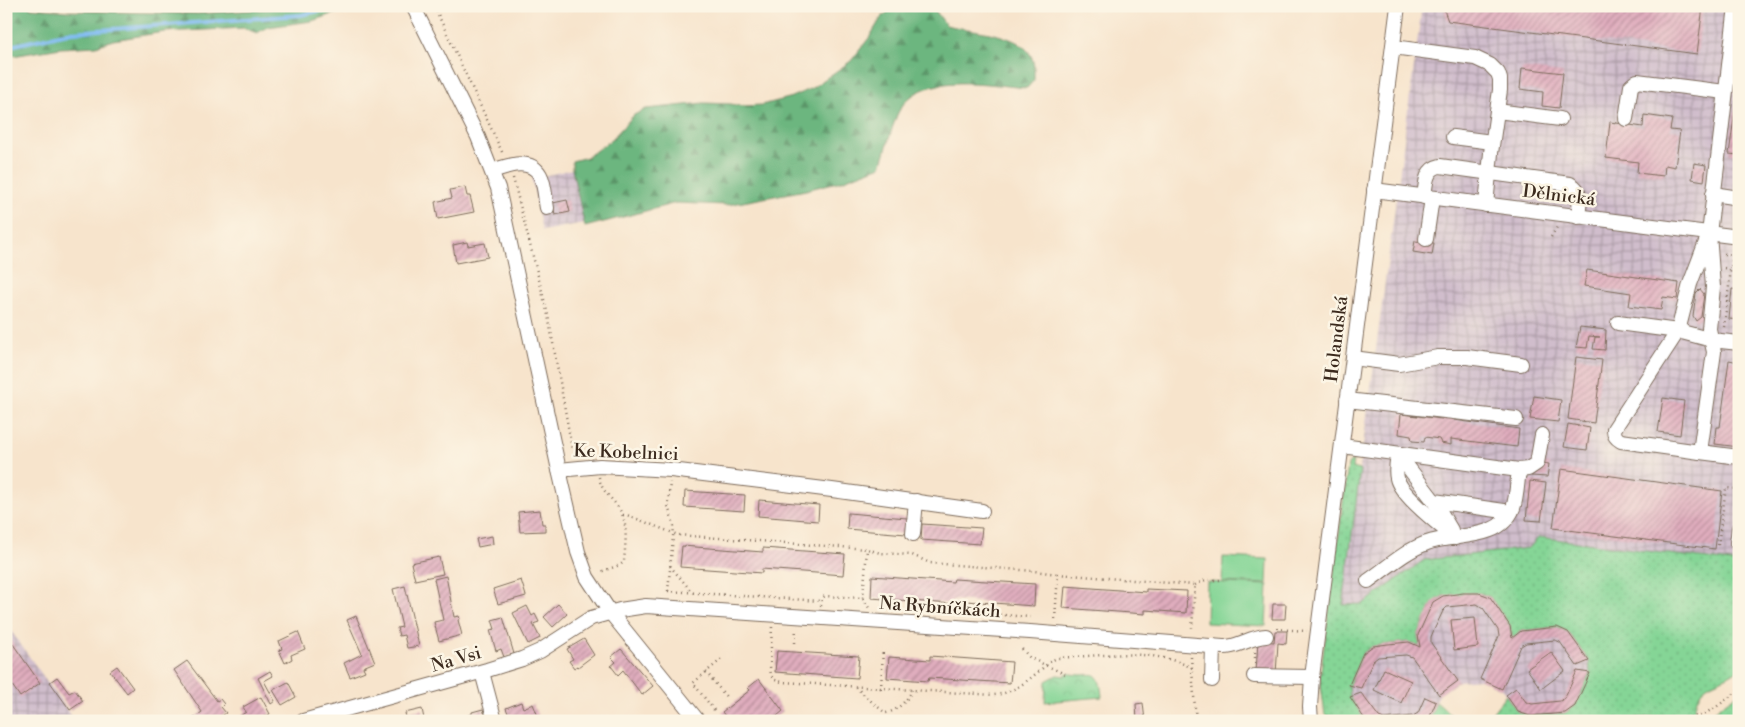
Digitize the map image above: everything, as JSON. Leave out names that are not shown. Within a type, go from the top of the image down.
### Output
[{"type":"street","points":[[414,6],[478,138],[492,171],[504,209],[559,470]]},
{"type":"street","name":"Holandská","points":[[1302,721],[1312,677],[1398,6]]},
{"type":"street","points":[[1700,452],[1717,340],[1709,328],[1714,287],[1709,234],[1736,6]]},
{"type":"street","points":[[1393,47],[1475,58],[1490,65],[1498,73],[1500,79],[1486,205]]},
{"type":"street","points":[[1626,119],[1630,90],[1633,83],[1637,81],[1725,92]]},
{"type":"street","points":[[1497,111],[1560,119]]},
{"type":"street","points":[[1453,136],[1492,142]]},
{"type":"street","points":[[492,171],[513,164],[532,167],[541,176],[546,208]]},
{"type":"street","points":[[1426,239],[1427,176],[1434,168],[1440,166],[1564,183],[1573,186],[1578,190],[1580,196],[1578,217]]},
{"type":"street","name":"Dělnická","points":[[1374,190],[1739,238]]},
{"type":"street","points":[[1713,194],[1739,198]]},
{"type":"street","points":[[1709,234],[1690,284],[1678,331],[1620,418],[1614,429],[1614,434],[1616,438],[1626,443],[1739,458]]},
{"type":"street","points":[[1618,323],[1678,331],[1739,343]]},
{"type":"street","points":[[1353,358],[1399,364],[1438,358],[1467,357],[1521,364]]},
{"type":"street","points":[[1347,400],[1516,418]]},
{"type":"street","points":[[1342,446],[1519,470],[1528,469],[1537,462],[1542,435]]},
{"type":"street","points":[[1398,454],[1434,502],[1455,538]]},
{"type":"street","points":[[1398,454],[1396,476],[1400,485],[1421,509],[1455,538]]},
{"type":"street","name":"Ke Kobelnici","points":[[698,721],[610,612],[587,577],[578,552],[559,470],[600,466],[671,470],[982,511]]},
{"type":"street","points":[[1368,581],[1426,543],[1477,534],[1490,530],[1502,523],[1511,512],[1515,500],[1519,470]]},
{"type":"street","points":[[913,534],[916,501]]},
{"type":"street","points":[[1434,502],[1511,512]]},
{"type":"street","points":[[1736,543],[1739,528]]},
{"type":"street","name":"Na Rybníčkách","points":[[610,612],[646,606],[666,607],[1227,648],[1261,636]]},
{"type":"street","name":"Na Vsi","points":[[303,721],[482,672],[522,659],[540,651],[584,622],[610,612]]},
{"type":"street","points":[[1212,680],[1213,646]]},
{"type":"street","points":[[482,672],[495,721]]},
{"type":"street","points":[[1254,676],[1312,677]]},
{"type":"street","name":"Holandská","points":[[1312,677],[1317,720]]},
{"type":"path","points":[[1717,340],[1733,255]]},
{"type":"path","points":[[1712,267],[1731,269]]},
{"type":"path","points":[[587,577],[624,562],[625,523],[623,515],[602,488],[599,476],[600,466]]},
{"type":"path","points":[[666,607],[674,523],[668,506],[671,470]]},
{"type":"path","points":[[1718,545],[1726,488],[1739,490]]},
{"type":"path","points":[[623,515],[678,535],[867,549],[880,553],[912,555],[930,563],[1195,585],[1205,580],[1222,580]]},
{"type":"path","points":[[820,617],[822,600],[825,596],[863,598],[867,549]]},
{"type":"path","points":[[670,566],[693,593]]},
{"type":"path","points":[[1055,619],[1058,574]]},
{"type":"path","points":[[1192,628],[1195,585]]},
{"type":"path","points":[[668,591],[822,600]]},
{"type":"path","points":[[1254,676],[1261,636],[1267,628],[1318,632]]},
{"type":"path","points":[[772,641],[770,673],[775,680],[856,687],[998,695],[1021,685],[1057,658],[1122,655],[1168,658],[1192,668]]},
{"type":"path","points":[[1190,644],[1196,721]]},
{"type":"path","points":[[1022,648],[1030,658],[1065,674]]},
{"type":"path","points":[[881,688],[883,649]]},
{"type":"path","points":[[714,710],[693,683],[723,658]]},
{"type":"path","points":[[706,672],[728,699]]},
{"type":"path","points":[[856,687],[857,690],[886,713],[893,711],[906,700],[912,690]]},
{"type":"path","points":[[1650,721],[1700,716],[1708,713],[1739,690]]},
{"type":"path","points":[[1317,720],[1341,721]]},
{"type":"shaded area","points":[[1422,6],[1739,6],[1739,563],[1539,537],[1530,548],[1424,560],[1363,604],[1343,605]]},
{"type":"shaded area","points":[[572,169],[584,223],[542,231],[532,179]]},
{"type":"shaded area","points":[[1479,593],[1490,597],[1510,626],[1521,631],[1557,627],[1568,632],[1589,661],[1590,673],[1575,706],[1565,713],[1530,716],[1518,712],[1502,689],[1480,679],[1458,681],[1439,695],[1428,721],[1366,721],[1350,697],[1349,685],[1363,653],[1373,646],[1409,642],[1418,635],[1433,603],[1443,596]]},
{"type":"shaded area","points":[[6,624],[75,721],[6,721]]},
{"type":"green space","points":[[6,6],[28,6],[67,11],[198,14],[313,6],[356,6],[312,21],[268,27],[257,33],[244,28],[164,32],[113,40],[96,46],[61,48],[6,57]]},
{"type":"green space","points":[[894,6],[932,6],[946,25],[992,34],[1015,41],[1024,47],[1032,57],[1034,80],[1027,88],[955,83],[936,85],[920,91],[907,101],[897,115],[881,166],[841,181],[806,190],[727,205],[676,203],[585,227],[572,169],[572,161],[587,157],[611,140],[634,115],[646,109],[704,103],[741,106],[762,105],[789,98],[812,88],[851,61],[869,38],[881,18]]},
{"type":"green space","points":[[1353,459],[1352,468],[1360,470],[1343,605],[1363,604],[1424,560],[1529,548],[1539,537],[1739,563],[1739,669],[1704,688],[1696,701],[1694,712],[1691,713],[1609,721],[1486,721],[1506,695],[1518,712],[1530,716],[1565,713],[1575,706],[1590,673],[1589,661],[1568,632],[1557,627],[1521,631],[1512,638],[1510,626],[1490,597],[1479,593],[1443,596],[1433,603],[1418,635],[1420,647],[1408,642],[1373,646],[1363,653],[1349,685],[1350,697],[1366,721],[1325,715],[1320,678],[1348,465]]},
{"type":"green space","points":[[1223,557],[1268,559],[1267,584],[1222,582]]},
{"type":"green space","points":[[1207,582],[1268,585],[1266,626],[1206,623]]},
{"type":"green space","points":[[1067,673],[1075,675],[1092,674],[1096,676],[1101,686],[1102,697],[1045,702],[1046,681],[1057,675],[1065,676]]},
{"type":"green space","points":[[1739,693],[1739,721],[1710,721],[1707,716]]},
{"type":"green space","points":[[1436,702],[1458,721],[1428,721]]},
{"type":"building","points":[[1445,6],[1703,6],[1697,54],[1448,21]]},
{"type":"building","points":[[1522,68],[1563,73],[1559,108],[1542,106],[1543,92],[1520,89]]},
{"type":"building","points":[[1737,96],[1739,97],[1739,155],[1729,154]]},
{"type":"building","points":[[1644,115],[1672,119],[1670,130],[1680,131],[1675,167],[1665,165],[1664,176],[1637,173],[1638,162],[1606,158],[1610,122],[1643,127]]},
{"type":"building","points":[[1694,163],[1706,165],[1704,181],[1692,179]]},
{"type":"building","points":[[465,187],[467,196],[470,196],[474,212],[438,219],[435,202],[452,198],[450,190]]},
{"type":"building","points":[[567,200],[570,212],[555,215],[553,203]]},
{"type":"building","points":[[1415,241],[1434,243],[1432,255],[1413,252]]},
{"type":"building","points":[[467,242],[468,246],[485,243],[488,257],[456,263],[453,245]]},
{"type":"building","points":[[1587,270],[1679,283],[1677,299],[1663,297],[1661,310],[1629,306],[1631,293],[1584,286]]},
{"type":"building","points":[[1700,289],[1704,294],[1701,317],[1696,321],[1693,316],[1696,293]]},
{"type":"building","points":[[1732,289],[1739,290],[1739,320],[1729,319]]},
{"type":"building","points":[[1580,327],[1606,330],[1605,350],[1593,349],[1595,337],[1600,337],[1589,336],[1587,348],[1576,347]]},
{"type":"building","points":[[1576,357],[1602,360],[1594,423],[1568,419]]},
{"type":"building","points":[[1729,360],[1739,362],[1739,447],[1715,444],[1717,427],[1720,427]]},
{"type":"building","points":[[1534,396],[1561,400],[1558,422],[1530,419]]},
{"type":"building","points":[[1663,398],[1684,401],[1680,435],[1658,432]]},
{"type":"building","points":[[1401,414],[1442,419],[1444,415],[1454,416],[1454,420],[1519,429],[1517,447],[1451,439],[1451,445],[1441,443],[1439,439],[1425,437],[1424,442],[1412,441],[1411,436],[1399,434]]},
{"type":"building","points":[[1568,424],[1590,428],[1587,450],[1564,447]]},
{"type":"building","points":[[1533,462],[1549,464],[1547,477],[1531,476]]},
{"type":"building","points":[[1561,469],[1722,491],[1715,549],[1553,528]]},
{"type":"building","points":[[1530,481],[1546,483],[1541,521],[1526,520]]},
{"type":"building","points":[[685,491],[745,495],[744,511],[684,507]]},
{"type":"building","points":[[759,500],[819,505],[818,521],[758,516]]},
{"type":"building","points":[[540,510],[542,524],[545,524],[545,531],[520,532],[518,512]]},
{"type":"building","points":[[848,513],[907,518],[906,534],[847,529]]},
{"type":"building","points":[[922,524],[982,528],[980,544],[921,540]]},
{"type":"building","points":[[492,536],[493,544],[478,547],[476,539]]},
{"type":"building","points":[[682,546],[763,552],[763,548],[845,554],[843,575],[762,569],[762,573],[680,567]]},
{"type":"building","points":[[439,557],[443,574],[415,580],[411,563]]},
{"type":"building","points":[[446,576],[454,617],[459,616],[460,619],[458,620],[462,635],[439,641],[434,622],[443,620],[434,579]]},
{"type":"building","points":[[872,576],[953,582],[954,579],[1035,584],[1034,606],[952,600],[952,604],[871,598]]},
{"type":"building","points":[[521,580],[526,596],[498,604],[493,589]]},
{"type":"building","points":[[405,586],[419,646],[407,648],[404,635],[399,636],[397,628],[402,627],[393,589]]},
{"type":"building","points":[[1065,586],[1146,592],[1146,589],[1187,591],[1186,613],[1145,610],[1145,614],[1063,608]]},
{"type":"building","points":[[1479,593],[1490,597],[1510,626],[1512,638],[1521,631],[1557,627],[1568,632],[1589,661],[1577,666],[1560,642],[1555,640],[1526,643],[1521,646],[1502,689],[1480,679],[1499,636],[1498,630],[1483,608],[1477,604],[1447,607],[1443,611],[1433,632],[1431,643],[1458,681],[1439,695],[1412,657],[1406,655],[1378,657],[1373,661],[1361,688],[1349,685],[1363,653],[1373,646],[1388,644],[1409,642],[1420,647],[1418,635],[1433,602],[1443,596]]},
{"type":"building","points":[[558,604],[567,614],[553,627],[544,617]]},
{"type":"building","points":[[1273,604],[1286,604],[1285,619],[1272,619]]},
{"type":"building","points":[[527,606],[532,616],[535,614],[539,622],[533,624],[540,638],[528,644],[513,613]]},
{"type":"building","points":[[356,616],[375,662],[363,667],[365,671],[350,677],[344,663],[362,654],[347,620]]},
{"type":"building","points":[[503,617],[514,654],[504,657],[501,649],[496,651],[490,630],[495,629],[492,620]]},
{"type":"building","points":[[1475,618],[1478,647],[1454,650],[1451,620]]},
{"type":"building","points":[[1275,631],[1287,631],[1286,644],[1278,643],[1276,674],[1256,672],[1258,641],[1274,642]]},
{"type":"building","points":[[298,632],[305,649],[291,655],[292,659],[285,663],[279,650],[282,649],[279,641]]},
{"type":"building","points":[[6,634],[40,683],[20,697],[6,676]]},
{"type":"building","points":[[584,639],[594,655],[574,668],[569,661],[573,659],[567,649]]},
{"type":"building","points":[[621,649],[653,686],[642,695],[623,670],[618,675],[611,666],[616,662],[611,657]]},
{"type":"building","points":[[777,651],[859,656],[857,678],[775,672]]},
{"type":"building","points":[[1551,652],[1565,671],[1541,689],[1527,669]]},
{"type":"building","points":[[930,656],[1012,662],[1010,683],[929,678],[928,681],[887,678],[889,657],[930,660]]},
{"type":"building","points":[[187,661],[217,701],[220,699],[224,704],[221,707],[226,713],[215,721],[190,721],[202,712],[174,670]]},
{"type":"building","points":[[117,666],[133,688],[127,693],[110,671]]},
{"type":"building","points":[[1384,669],[1411,681],[1401,703],[1374,690]]},
{"type":"building","points":[[270,671],[273,676],[264,681],[275,701],[271,704],[258,678]]},
{"type":"building","points":[[1577,671],[1590,673],[1575,706],[1565,713],[1530,716],[1518,712],[1506,695],[1516,688],[1526,702],[1532,704],[1560,701],[1565,698]]},
{"type":"building","points":[[57,677],[69,693],[75,690],[83,701],[70,710],[50,682]]},
{"type":"building","points":[[759,679],[783,711],[771,721],[729,721],[722,712],[750,690],[748,688]]},
{"type":"building","points":[[288,682],[296,697],[282,705],[273,690]]},
{"type":"building","points":[[1361,693],[1379,717],[1384,719],[1413,716],[1418,713],[1425,697],[1436,702],[1428,721],[1366,721],[1350,697]]},
{"type":"building","points":[[261,697],[270,714],[258,721],[243,721],[240,716],[246,712],[243,707]]},
{"type":"building","points":[[521,702],[523,708],[533,704],[540,721],[511,721],[506,708]]},
{"type":"building","points":[[1143,703],[1145,721],[1137,721],[1136,704]]},
{"type":"building","points":[[422,709],[424,719],[407,721],[405,713]]},
{"type":"building","points":[[483,709],[487,721],[457,721],[456,719],[472,714],[472,712]]},
{"type":"waterway","points":[[6,47],[72,32],[301,15],[340,6]]}]
